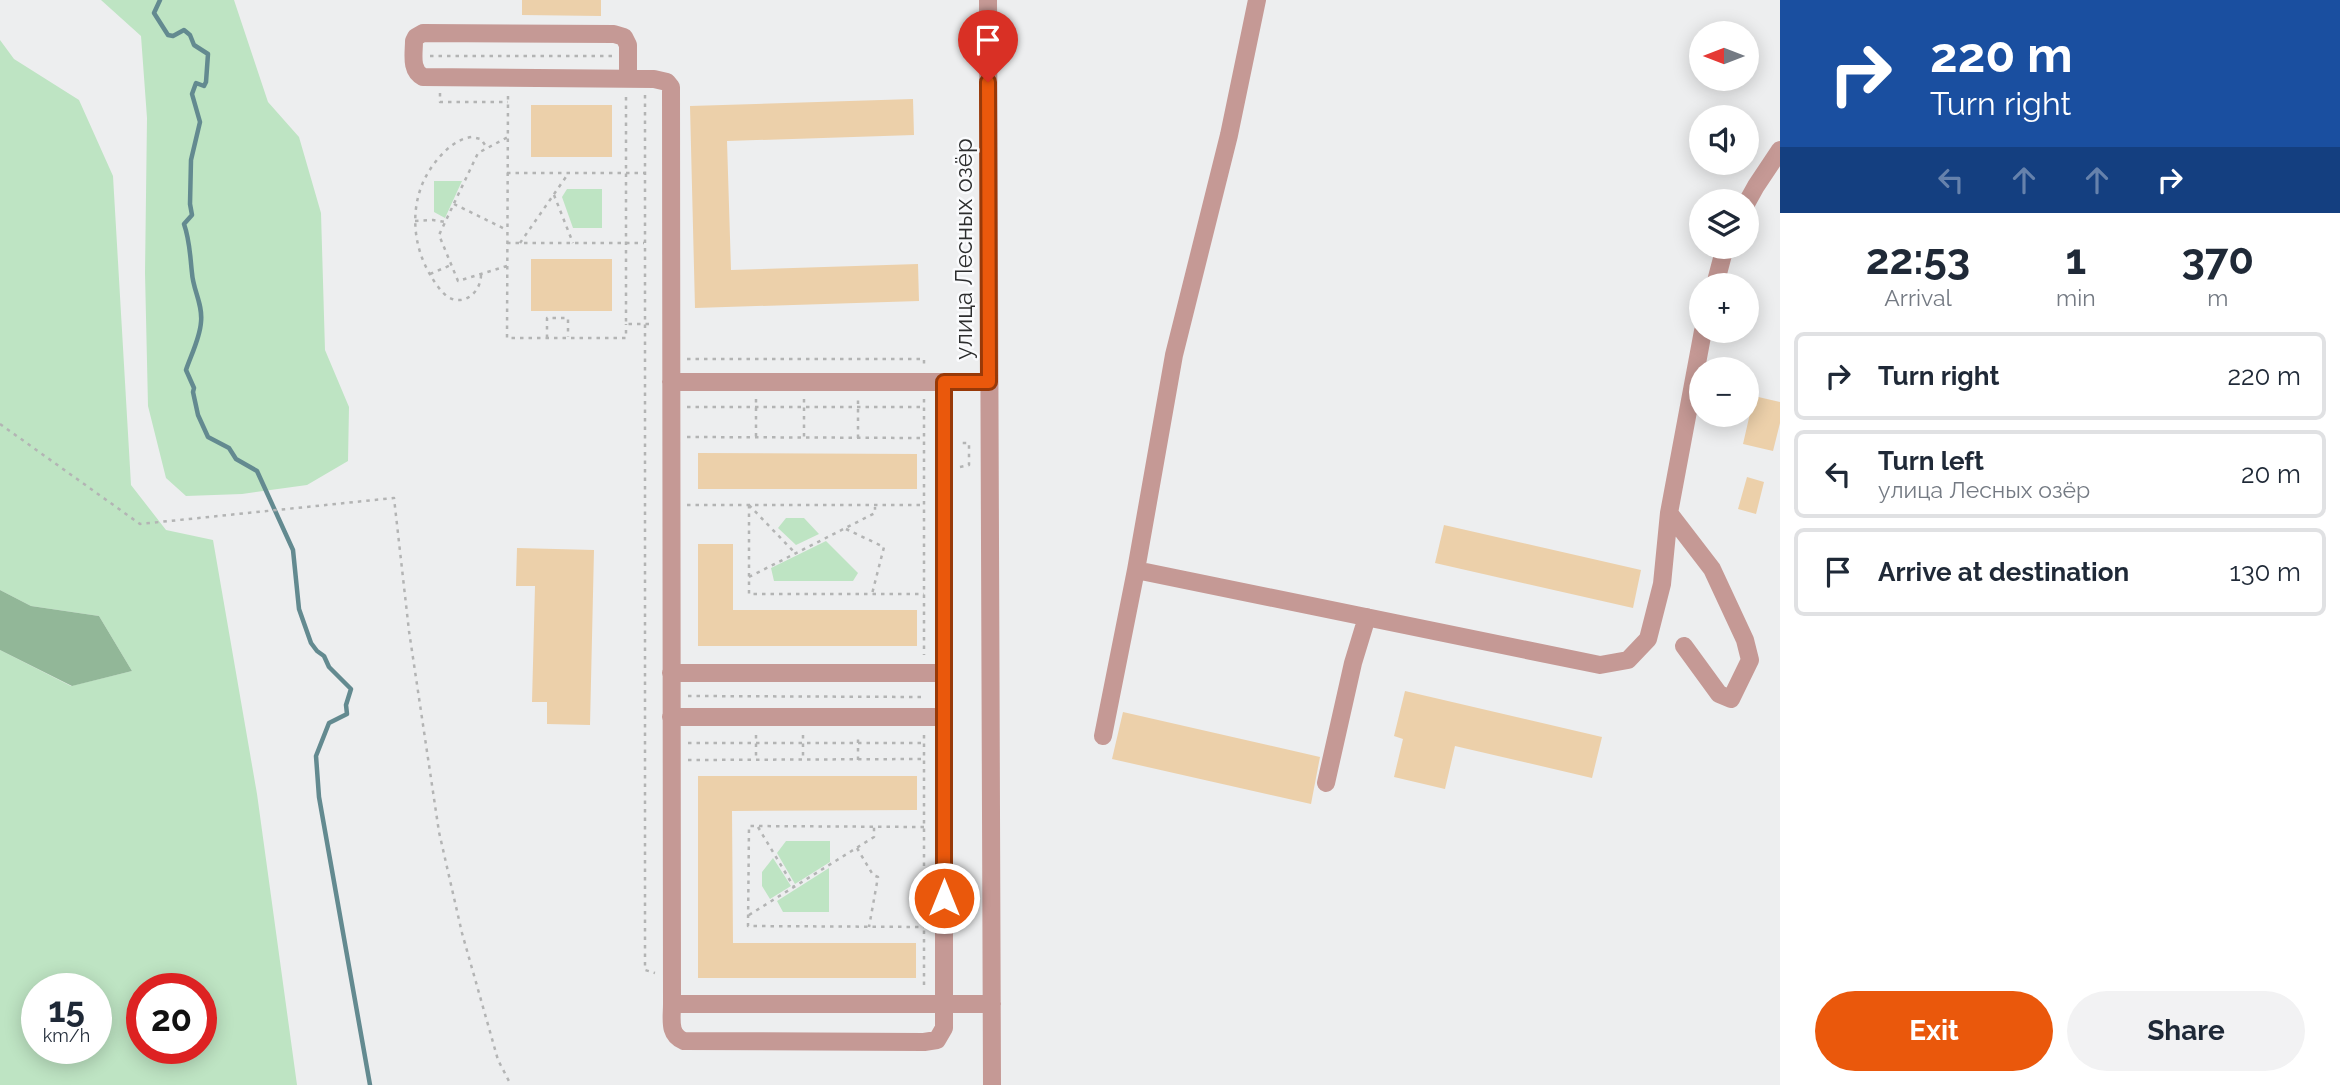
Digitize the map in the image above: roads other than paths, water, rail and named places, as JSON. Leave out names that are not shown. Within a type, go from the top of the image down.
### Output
[{"type":"street","name":"улица Лесных озёр","points":[[988,0],[992,1085]]},
{"type":"street","points":[[1103,736],[1174,355],[1229,135],[1257,0]]},
{"type":"street","points":[[624,89],[628,46],[624,37],[614,34],[423,33],[414,41],[414,69],[416,74],[423,77],[624,89],[661,80],[667,82],[672,93],[679,382],[671,673],[672,996],[673,1032],[684,1041],[924,1042],[937,1040],[942,1035],[945,1004],[944,382]]},
{"type":"street","points":[[1754,189],[1780,150]]},
{"type":"street","points":[[1136,570],[1600,665],[1628,660],[1648,639],[1662,584],[1669,513],[1701,343]]},
{"type":"street","points":[[679,382],[989,382]]},
{"type":"street","points":[[1669,513],[1712,569],[1745,640],[1750,660],[1731,699],[1719,694],[1684,646]]},
{"type":"street","points":[[1326,783],[1353,663],[1367,617]]},
{"type":"street","points":[[671,673],[944,673]]},
{"type":"street","points":[[671,717],[944,717]]},
{"type":"street","points":[[672,996],[992,1004]]},
{"type":"waterway","points":[[160,0],[154,13],[168,35],[173,36],[184,30],[190,35],[194,45],[208,54],[206,82],[204,86],[196,83],[192,94],[200,122],[191,160],[192,215],[184,224],[201,315],[199,334],[186,370],[194,388],[198,415],[208,437],[229,448],[236,459],[257,471],[293,550],[299,609],[311,643],[324,656],[329,667],[351,689],[346,705],[347,714],[329,723],[316,756],[319,797],[370,1085]]}]
